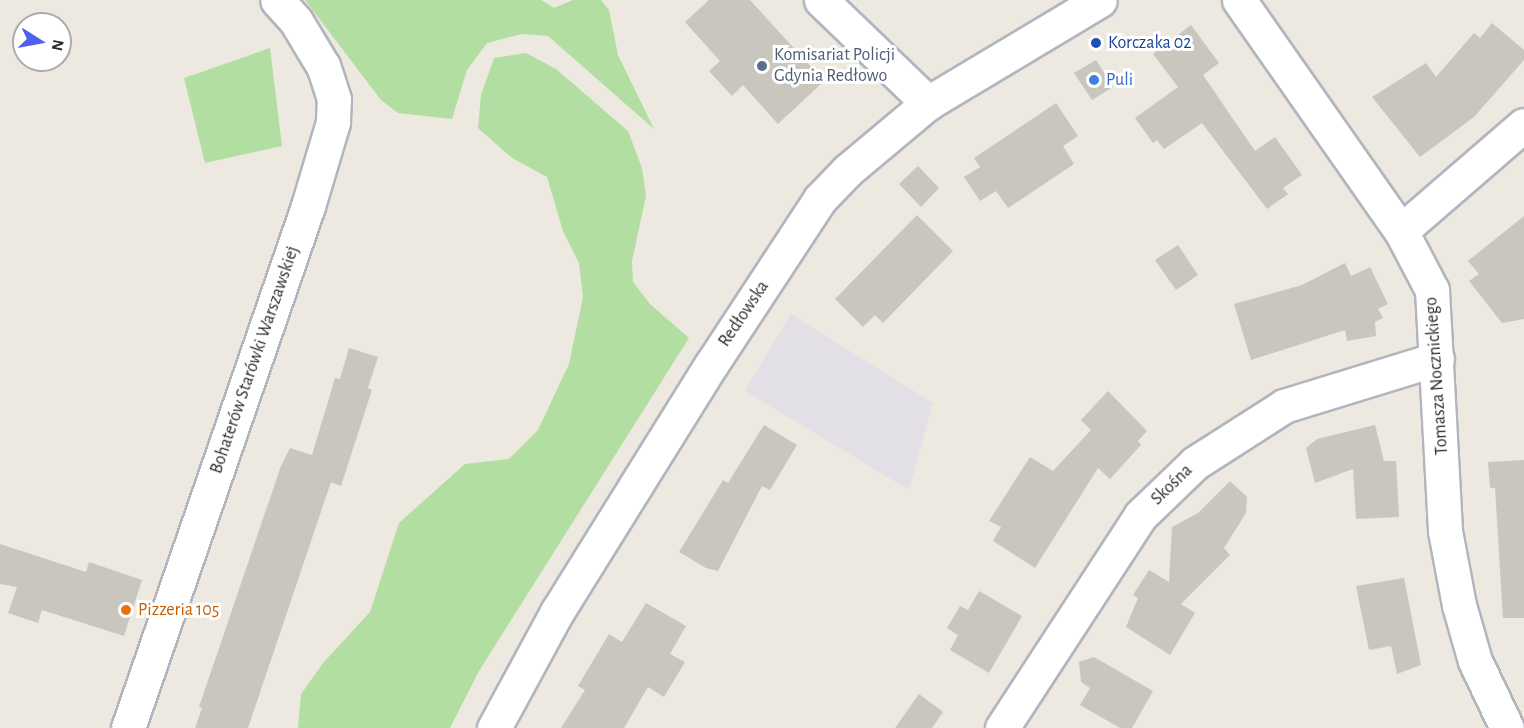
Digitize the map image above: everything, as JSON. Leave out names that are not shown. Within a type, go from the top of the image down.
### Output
[{"type":"street","name":"Bohaterów Starówki Warszawskiej","points":[[128,728],[308,206],[333,122],[334,99],[323,66],[296,21],[277,0]]},
{"type":"street","points":[[821,0],[928,103]]},
{"type":"street","name":"Redłowska","points":[[494,728],[563,602],[711,365],[820,199],[848,170],[928,103],[1100,0]]},
{"type":"street","name":"Tomasza Nocznickiego","points":[[1239,0],[1401,231],[1432,290],[1445,531],[1459,605],[1475,662],[1507,728]]},
{"type":"street","points":[[1401,231],[1524,125]]},
{"type":"street","name":"Skośna","points":[[1002,728],[1140,516],[1195,463],[1284,406],[1437,360]]},
{"type":"shaded area","points":[[791,314],[933,403],[909,490],[745,391]]},
{"type":"green space","points":[[305,0],[541,0],[554,8],[573,0],[601,0],[609,10],[618,55],[654,129],[548,36],[522,34],[487,43],[467,70],[452,119],[398,113],[381,100]]},
{"type":"green space","points":[[270,48],[282,146],[205,163],[184,78]]},
{"type":"green space","points":[[526,53],[556,69],[628,131],[642,168],[646,196],[632,261],[633,282],[650,304],[689,338],[479,671],[450,728],[298,728],[301,694],[323,663],[370,612],[399,523],[465,464],[509,459],[538,430],[569,364],[583,297],[579,263],[563,231],[547,177],[512,158],[478,128],[481,95],[494,58]]},
{"type":"building","name":"Komisariat Policji Gdynia Redłowo","points":[[709,0],[750,0],[824,81],[778,124],[743,85],[732,96],[709,71],[720,61],[685,22]]},
{"type":"building","points":[[1492,23],[1524,50],[1524,60],[1474,117],[1420,157],[1372,97],[1426,63],[1436,77],[1474,33],[1480,38]]},
{"type":"building","points":[[1191,25],[1219,63],[1203,75],[1255,151],[1275,137],[1302,175],[1283,188],[1288,194],[1267,209],[1202,123],[1164,149],[1157,140],[1153,143],[1135,118],[1178,87],[1153,54]]},
{"type":"building","name":"Puli","points":[[1096,60],[1113,87],[1092,100],[1074,73]]},
{"type":"building","points":[[1056,103],[1078,136],[1063,146],[1074,164],[1008,208],[996,191],[980,201],[964,177],[980,167],[974,158]]},
{"type":"building","points":[[918,166],[939,188],[921,207],[899,184]]},
{"type":"building","points":[[917,215],[953,251],[883,323],[875,315],[863,327],[835,299]]},
{"type":"building","points":[[1524,216],[1524,319],[1502,323],[1469,281],[1479,274],[1468,261]]},
{"type":"building","points":[[1178,245],[1198,275],[1176,290],[1155,260]]},
{"type":"building","points":[[1345,263],[1351,276],[1370,267],[1388,304],[1378,309],[1383,318],[1375,322],[1376,336],[1347,341],[1345,330],[1251,360],[1234,304],[1302,285]]},
{"type":"building","points":[[349,348],[378,357],[368,388],[372,390],[341,486],[331,482],[248,728],[195,728],[202,708],[199,707],[281,466],[290,448],[312,455],[335,378],[340,379]]},
{"type":"building","points":[[1108,391],[1147,431],[1138,441],[1141,445],[1110,479],[1098,468],[1035,568],[993,541],[1001,527],[989,521],[1030,457],[1053,471],[1091,430],[1081,420]]},
{"type":"building","points":[[764,425],[797,445],[770,490],[762,486],[718,571],[706,568],[679,552],[723,480],[728,483]]},
{"type":"building","points":[[1375,425],[1384,461],[1396,461],[1399,517],[1356,519],[1353,469],[1315,483],[1306,448],[1317,439]]},
{"type":"building","points":[[1524,460],[1524,618],[1503,618],[1495,488],[1490,488],[1488,462]]},
{"type":"building","points":[[1230,481],[1247,497],[1246,513],[1224,548],[1230,555],[1181,604],[1195,613],[1170,655],[1126,627],[1138,598],[1133,595],[1149,570],[1169,582],[1172,527],[1198,513]]},
{"type":"building","points":[[0,544],[86,572],[89,562],[142,580],[124,636],[42,610],[38,623],[8,613],[17,587],[0,584]]},
{"type":"building","points":[[1404,578],[1421,665],[1397,674],[1391,646],[1369,650],[1356,586]]},
{"type":"building","points":[[979,591],[1022,616],[989,673],[950,650],[958,635],[947,628],[960,606],[968,610]]},
{"type":"building","points":[[646,603],[686,626],[670,654],[685,662],[664,697],[648,687],[624,728],[561,728],[585,690],[578,686],[609,634],[622,642]]},
{"type":"building","points":[[1094,657],[1153,691],[1132,728],[1120,728],[1080,705],[1090,688],[1081,682],[1079,662]]},
{"type":"building","points":[[919,694],[943,712],[932,728],[895,728]]},
{"type":"place","name":"Korczaka 02","points":[[1096,43]]},
{"type":"place","name":"Komisariat Policji Gdynia Redłowo","points":[[762,66]]},
{"type":"place","name":"Puli","points":[[1094,80]]},
{"type":"place","name":"Pizzeria 105","points":[[126,610]]}]
